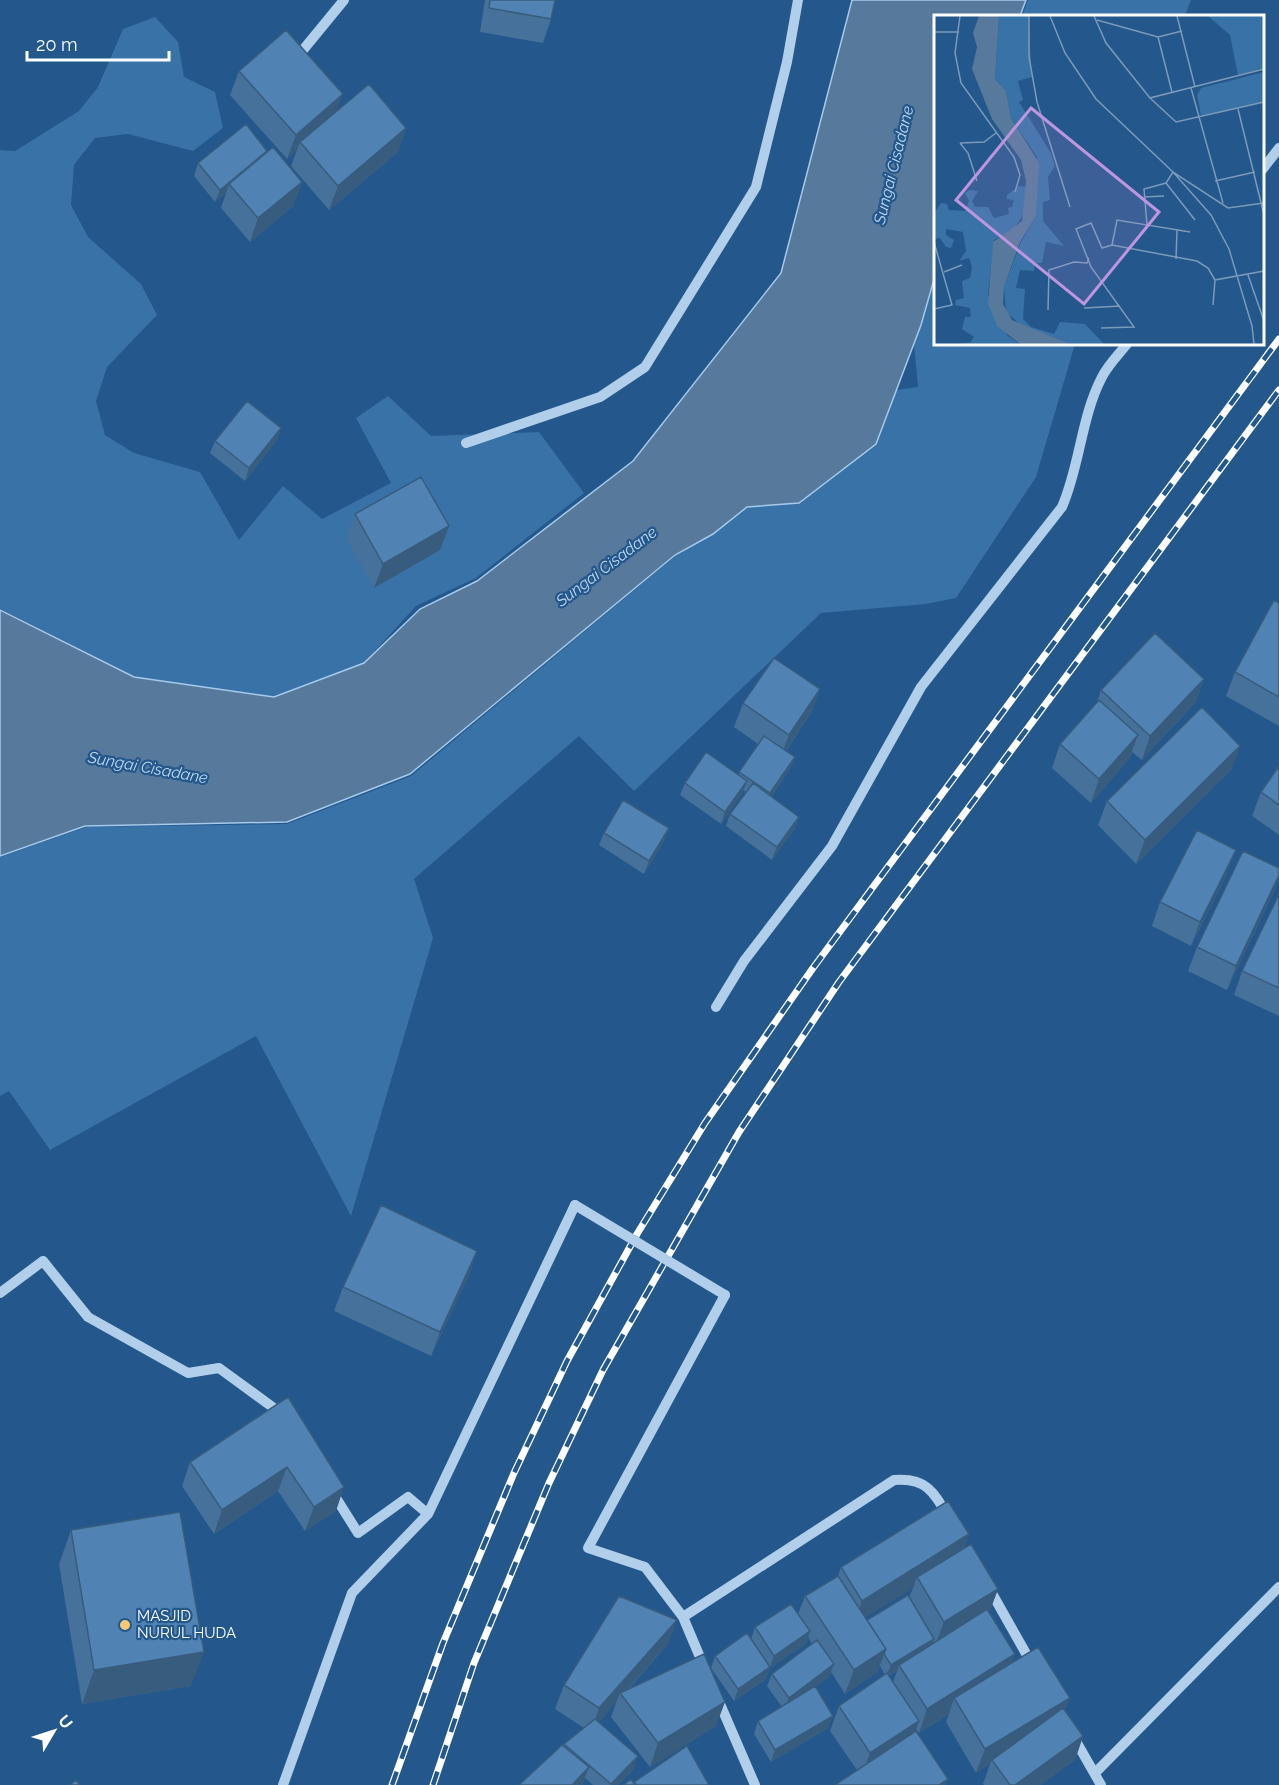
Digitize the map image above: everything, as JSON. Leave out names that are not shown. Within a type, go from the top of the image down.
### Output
[{"type":"street","points":[[303,50],[344,0]]},
{"type":"street","points":[[466,443],[600,397],[645,367],[756,187],[788,62],[798,0]]},
{"type":"street","points":[[1264,169],[1279,148]]},
{"type":"street","points":[[716,1007],[744,961],[832,846],[921,687],[1062,507],[1072,484],[1093,399],[1102,376],[1126,345]]},
{"type":"street","points":[[283,1785],[352,1593],[428,1514],[575,1205],[725,1295],[588,1548],[645,1567],[684,1617],[755,1785]]},
{"type":"street","points":[[0,1293],[43,1261],[88,1317],[188,1373],[219,1368],[280,1411],[286,1420]]},
{"type":"street","points":[[322,1476],[358,1533],[408,1497],[428,1514]]},
{"type":"street","points":[[684,1617],[894,1480],[910,1478],[924,1484],[936,1496],[954,1527]]},
{"type":"street","points":[[983,1578],[1042,1681]]},
{"type":"street","points":[[1095,1773],[1279,1587]]},
{"type":"street","points":[[1065,1722],[1101,1785]]},
{"type":"shaded area","points":[[1028,0],[1191,0],[1185,15],[1022,15]]},
{"type":"shaded area","points":[[155,17],[178,42],[184,77],[215,92],[223,128],[193,151],[128,134],[95,138],[74,165],[71,205],[88,237],[141,284],[157,315],[107,367],[96,401],[105,435],[134,453],[200,472],[239,540],[283,486],[322,519],[391,483],[356,418],[388,396],[431,436],[539,432],[584,493],[476,578],[416,606],[364,663],[274,697],[134,677],[0,609],[0,150],[15,151],[79,111],[98,87],[123,29]]},
{"type":"shaded area","points":[[934,279],[934,345],[1075,345],[1036,477],[956,598],[926,604],[821,613],[634,791],[579,736],[414,879],[433,938],[351,1216],[256,1036],[50,1150],[9,1091],[0,1096],[0,857],[86,827],[287,824],[411,776],[675,556],[713,534],[896,390],[918,387],[914,344]]},
{"type":"water","name":"Sungai Cisadane","points":[[852,0],[1026,0],[1020,15],[934,15],[934,280],[921,325],[876,444],[799,503],[747,507],[713,534],[675,555],[410,774],[287,822],[85,826],[0,856],[0,610],[134,677],[274,697],[364,663],[420,609],[477,581],[633,461],[781,273]]},
{"type":"building","points":[[490,0],[555,0],[551,19],[489,8]]},
{"type":"building","points":[[286,30],[343,94],[296,135],[239,71]]},
{"type":"building","points":[[369,84],[406,128],[338,186],[300,142]]},
{"type":"building","points":[[246,124],[267,151],[220,190],[198,163]]},
{"type":"building","points":[[273,147],[302,182],[258,218],[229,184]]},
{"type":"building","points":[[247,401],[281,428],[249,468],[215,441]]},
{"type":"building","points":[[421,477],[449,526],[383,564],[355,514]]},
{"type":"building","points":[[1274,600],[1279,603],[1279,697],[1235,672]]},
{"type":"building","points":[[1155,633],[1204,679],[1150,736],[1101,690]]},
{"type":"building","points":[[774,658],[820,689],[789,735],[743,703]]},
{"type":"building","points":[[1099,700],[1138,735],[1099,779],[1060,744]]},
{"type":"building","points":[[1202,707],[1240,746],[1145,840],[1107,801]]},
{"type":"building","points":[[764,736],[795,757],[770,793],[739,772]]},
{"type":"building","points":[[706,752],[747,781],[725,812],[685,783]]},
{"type":"building","points":[[1279,766],[1279,805],[1261,792]]},
{"type":"building","points":[[753,783],[799,817],[777,847],[730,814]]},
{"type":"building","points":[[623,800],[669,828],[649,861],[604,833]]},
{"type":"building","points":[[1197,830],[1236,850],[1200,922],[1160,902]]},
{"type":"building","points":[[1243,851],[1279,868],[1279,875],[1236,966],[1197,947]]},
{"type":"building","points":[[1279,894],[1279,988],[1242,971]]},
{"type":"building","points":[[381,1205],[477,1251],[440,1332],[343,1287]]},
{"type":"building","points":[[288,1397],[344,1487],[314,1507],[287,1467],[222,1510],[190,1462]]},
{"type":"building","points":[[948,1501],[969,1534],[862,1601],[841,1567]]},
{"type":"building","name":"MASJID NURUL HUDA","points":[[180,1512],[204,1652],[94,1670],[71,1530]]},
{"type":"building","points":[[971,1544],[998,1589],[944,1622],[917,1577]]},
{"type":"building","points":[[838,1576],[886,1649],[854,1670],[805,1596]]},
{"type":"building","points":[[908,1595],[934,1639],[891,1665],[884,1654],[886,1649],[867,1620]]},
{"type":"building","points":[[619,1596],[677,1620],[599,1708],[564,1685]]},
{"type":"building","points":[[791,1604],[810,1631],[774,1656],[755,1627]]},
{"type":"building","points":[[987,1609],[1015,1654],[927,1709],[899,1665]]},
{"type":"building","points":[[747,1633],[770,1667],[738,1689],[715,1656]]},
{"type":"building","points":[[817,1640],[834,1664],[789,1698],[772,1674]]},
{"type":"building","points":[[1038,1647],[1070,1698],[985,1749],[954,1698]]},
{"type":"building","points":[[704,1654],[725,1702],[658,1743],[620,1693]]},
{"type":"building","points":[[887,1673],[919,1721],[870,1753],[839,1706]]},
{"type":"building","points":[[815,1686],[833,1716],[775,1750],[758,1721]]},
{"type":"building","points":[[1063,1708],[1083,1736],[1015,1785],[1010,1785],[992,1760]]},
{"type":"building","points":[[595,1719],[638,1756],[611,1784],[564,1744]]},
{"type":"building","points":[[916,1731],[948,1779],[939,1785],[835,1785]]},
{"type":"building","points":[[562,1745],[589,1767],[572,1785],[519,1785]]},
{"type":"building","points":[[687,1746],[709,1785],[637,1785],[634,1782]]},
{"type":"building","points":[[631,1779],[635,1785],[623,1785]]},
{"type":"building","points":[[76,1780],[80,1785],[70,1785]]},
{"type":"railway","points":[[392,1785],[443,1643],[514,1473],[567,1361],[637,1234],[705,1123],[813,968],[1279,339]]},
{"type":"railway","points":[[433,1785],[474,1663],[549,1483],[603,1370],[739,1132],[839,982],[1279,390]]},
{"type":"place","name":"MASJID NURUL HUDA","points":[[125,1625]]}]
